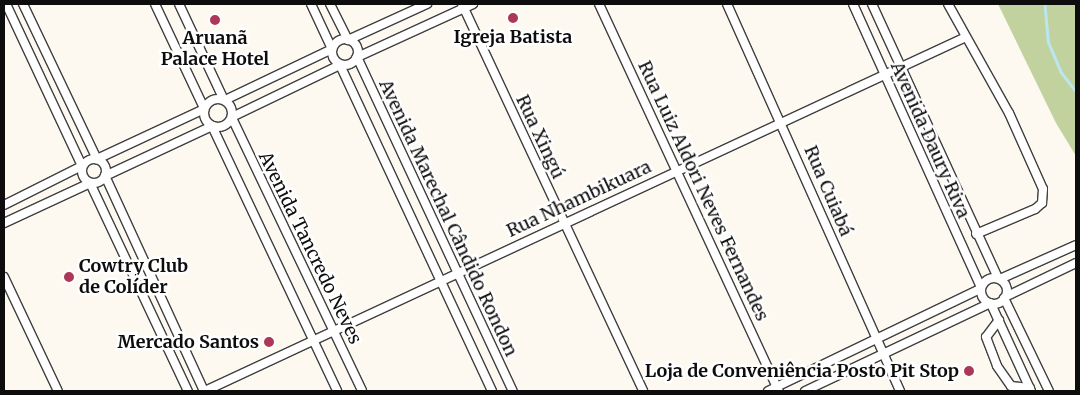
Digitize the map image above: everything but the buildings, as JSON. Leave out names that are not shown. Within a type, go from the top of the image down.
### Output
[{"type":"street","points":[[6,4],[82,166],[83,178],[90,183],[188,391]]},
{"type":"street","points":[[23,4],[97,159],[104,164],[105,176],[204,391]]},
{"type":"street","points":[[155,4],[212,126]]},
{"type":"street","points":[[179,4],[232,118]]},
{"type":"street","points":[[311,4],[340,64]]},
{"type":"street","points":[[330,4],[348,40],[355,44],[357,57]]},
{"type":"street","points":[[4,205],[204,109],[214,99],[224,100],[427,4]]},
{"type":"street","points":[[4,223],[212,126],[226,126],[232,118],[340,64],[352,63],[357,57],[463,6],[472,4]]},
{"type":"street","name":"Rua Luiz Aldori Neves Fernandes","points":[[598,4],[778,389]]},
{"type":"street","name":"Rua Cuiabá","points":[[727,4],[782,120],[875,340],[900,391]]},
{"type":"street","name":"Avenida Daury Riva","points":[[853,4],[981,288]]},
{"type":"street","name":"Avenida Daury Riva","points":[[872,4],[976,234],[999,279]]},
{"type":"street","points":[[948,4],[1041,181],[1042,203],[976,234]]},
{"type":"street","name":"Rua Xingú","points":[[463,6],[643,391]]},
{"type":"street","name":"Rua Nhambikuara","points":[[204,391],[884,74],[899,65],[966,37]]},
{"type":"street","name":"Avenida Marechal Cândido Rondon","points":[[357,57],[513,391]]},
{"type":"street","name":"Avenida Marechal Cândido Rondon","points":[[340,64],[492,391]]},
{"type":"street","name":"Avenida Tancredo Neves","points":[[232,118],[362,391]]},
{"type":"street","name":"Avenida Tancredo Neves","points":[[212,126],[337,391]]},
{"type":"street","points":[[768,391],[778,389],[981,288],[989,279],[999,279],[1076,245]]},
{"type":"street","points":[[805,391],[882,353],[1005,298],[1076,262]]},
{"type":"street","points":[[4,276],[58,391]]},
{"type":"street","points":[[999,279],[1006,286],[1005,298],[1049,391]]},
{"type":"street","points":[[981,288],[999,320],[1031,389]]},
{"type":"street","points":[[999,320],[986,336],[997,366],[1011,386],[1031,389]]},
{"type":"green space","points":[[998,4],[1076,4],[1076,156],[1056,123]]},
{"type":"waterway","points":[[1045,4],[1048,41],[1061,72],[1076,91]]},
{"type":"place","name":"Igreja Batista","points":[[513,18]]},
{"type":"place","name":"Aruanã Palace Hotel","points":[[215,20]]},
{"type":"place","name":"Cowtry Club de Colíder","points":[[69,277]]},
{"type":"place","name":"Mercado Santos","points":[[269,342]]},
{"type":"place","name":"Loja de Conveniência Posto Pit Stop","points":[[969,371]]}]
